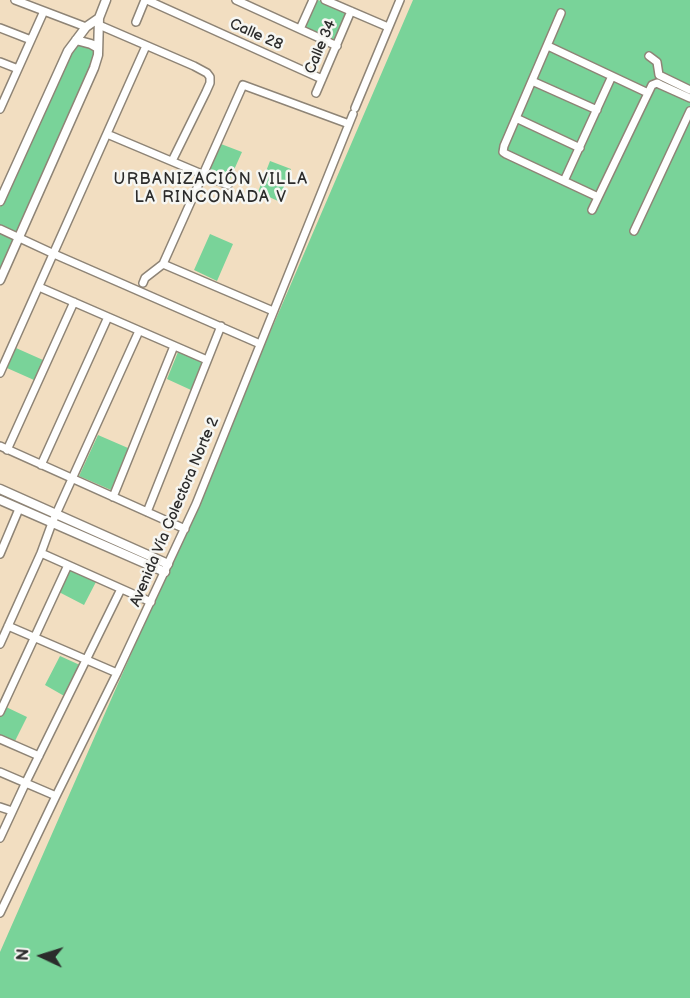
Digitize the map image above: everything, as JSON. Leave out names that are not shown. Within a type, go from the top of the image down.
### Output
[{"type":"street","points":[[15,0],[86,27]]},
{"type":"street","points":[[0,280],[94,68],[98,48],[99,22],[106,0]]},
{"type":"street","points":[[136,22],[146,0]]},
{"type":"street","name":"Calle 28","points":[[146,0],[322,79]]},
{"type":"street","points":[[236,0],[336,46]]},
{"type":"street","points":[[300,29],[314,0]]},
{"type":"street","points":[[326,0],[388,27]]},
{"type":"street","name":"Avenida Vía Colectora Norte 2","points":[[0,912],[117,673],[196,504],[400,0]]},
{"type":"street","name":"Calle 34","points":[[316,93],[351,11]]},
{"type":"street","points":[[0,109],[44,12]]},
{"type":"street","points":[[561,13],[504,146],[504,153],[598,197]]},
{"type":"street","points":[[0,201],[68,51],[86,27],[99,22],[146,46],[194,66],[210,77],[206,92],[172,161]]},
{"type":"street","points":[[0,28],[31,40]]},
{"type":"street","points":[[76,40],[98,48]]},
{"type":"street","points":[[0,373],[146,46]]},
{"type":"street","points":[[548,46],[648,93]]},
{"type":"street","points":[[649,56],[657,62],[659,75],[690,90]]},
{"type":"street","points":[[0,62],[18,69]]},
{"type":"street","points":[[564,182],[612,76]]},
{"type":"street","points":[[532,81],[597,110]]},
{"type":"street","points":[[592,210],[652,85],[657,83],[690,98]]},
{"type":"street","points":[[144,283],[145,278],[163,264],[243,85],[349,124]]},
{"type":"street","points":[[634,231],[690,111]]},
{"type":"street","points":[[516,118],[579,148]]},
{"type":"street","points":[[107,134],[228,185]]},
{"type":"street","points":[[0,229],[260,344]]},
{"type":"street","points":[[163,264],[273,311]]},
{"type":"street","points":[[39,287],[207,360]]},
{"type":"street","points":[[74,302],[4,448],[184,530]]},
{"type":"street","points":[[41,465],[108,317]]},
{"type":"street","points":[[147,512],[221,326]]},
{"type":"street","points":[[0,644],[139,331]]},
{"type":"street","points":[[113,497],[174,346]]},
{"type":"street","points":[[0,489],[167,568]]},
{"type":"street","points":[[0,500],[167,568]]},
{"type":"street","points":[[0,554],[2,544],[19,509]]},
{"type":"street","points":[[40,553],[151,602]]},
{"type":"street","points":[[0,712],[68,565]]},
{"type":"street","points":[[0,837],[121,589]]},
{"type":"street","points":[[8,626],[117,673]]},
{"type":"street","points":[[0,739],[39,756]]},
{"type":"street","points":[[0,772],[56,796]]},
{"type":"street","points":[[0,807],[12,812]]},
{"type":"green space","points":[[318,0],[348,14],[334,41],[306,26]]},
{"type":"green space","points":[[413,0],[690,0],[690,998],[0,998],[0,952],[168,570]]},
{"type":"green space","points":[[85,43],[94,50],[95,59],[18,231],[0,226],[0,207],[69,53],[76,46]]},
{"type":"green space","points":[[221,144],[242,152],[229,181],[207,172]]},
{"type":"green space","points":[[270,161],[291,169],[278,201],[258,192]]},
{"type":"green space","points":[[0,231],[13,240],[0,270]]},
{"type":"green space","points":[[210,234],[233,244],[217,281],[194,270]]},
{"type":"green space","points":[[16,348],[43,360],[34,380],[7,368]]},
{"type":"green space","points":[[178,352],[202,362],[191,390],[167,379]]},
{"type":"green space","points":[[98,435],[128,448],[111,490],[79,476]]},
{"type":"green space","points":[[68,567],[97,580],[84,605],[57,591]]},
{"type":"green space","points":[[60,656],[82,666],[66,697],[45,685]]},
{"type":"green space","points":[[4,706],[27,717],[14,743],[0,737],[0,716]]},
{"type":"district","name":"URBANIZACIÓN VILLA LA RINCONADA V","points":[[211,189]]}]
